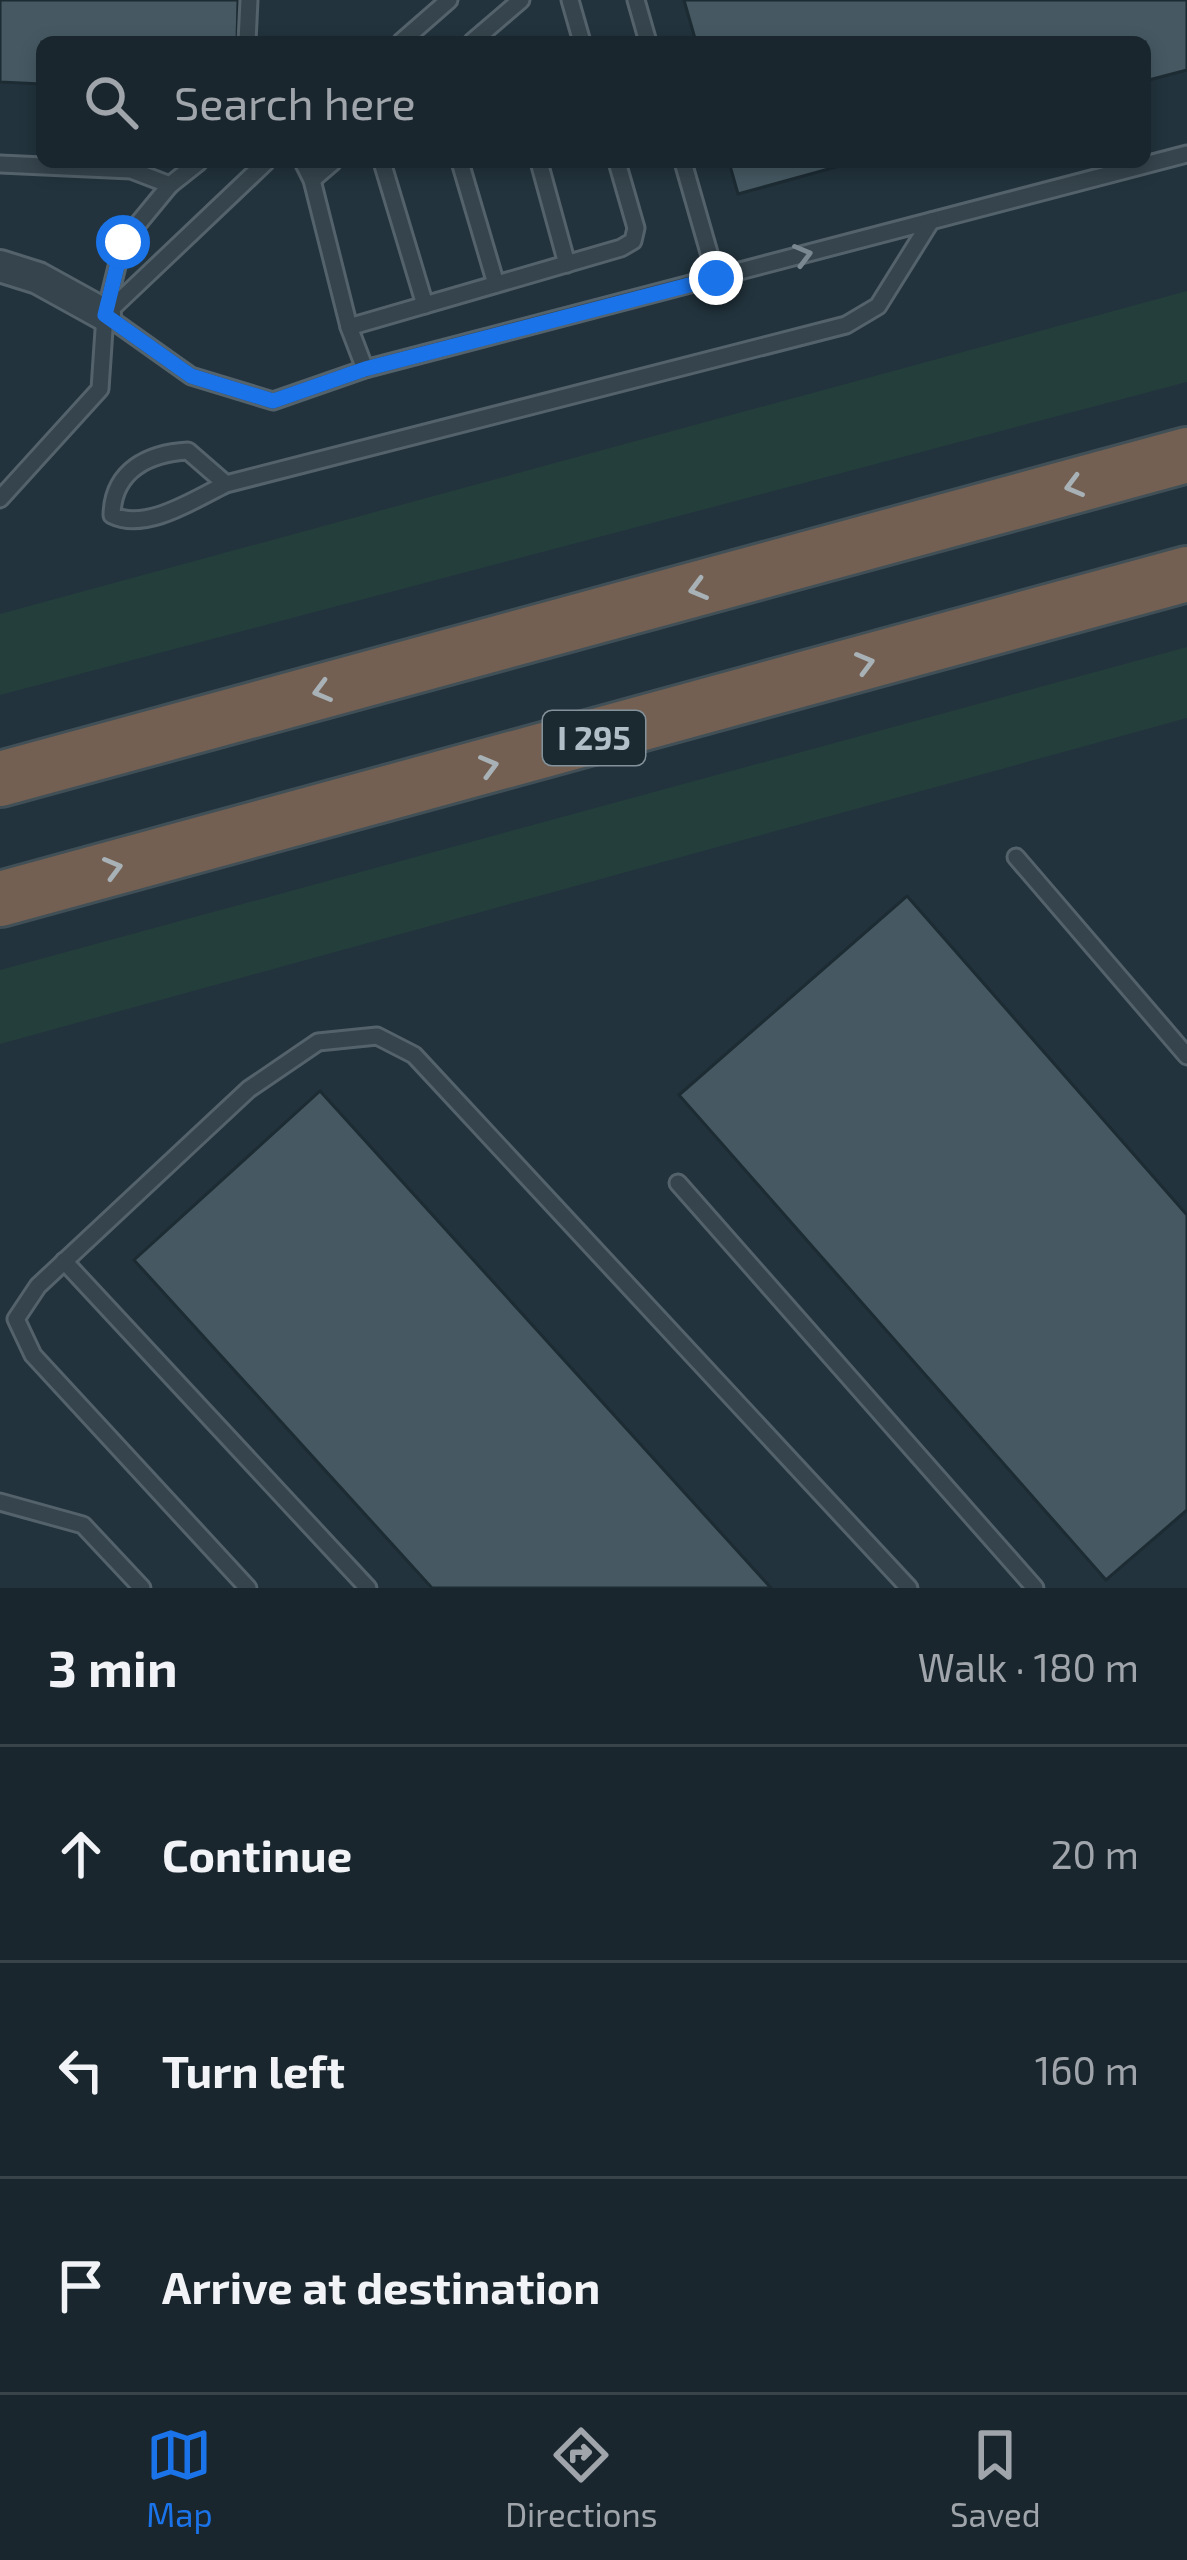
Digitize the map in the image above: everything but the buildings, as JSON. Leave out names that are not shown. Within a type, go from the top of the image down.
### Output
[{"type":"highway","points":[[0,779],[1187,455]]},
{"type":"highway","name":"I 295","points":[[0,899],[1187,574]]},
{"type":"street","points":[[0,266],[38,278],[105,315]]},
{"type":"lane","points":[[247,36],[249,0]]},
{"type":"lane","points":[[408,36],[448,0]]},
{"type":"lane","points":[[479,36],[521,0]]},
{"type":"lane","points":[[570,0],[580,36]]},
{"type":"lane","points":[[636,0],[646,36]]},
{"type":"lane","points":[[498,20],[502,36]]},
{"type":"lane","points":[[1151,163],[1187,154]]},
{"type":"lane","points":[[0,164],[36,166]]},
{"type":"lane","points":[[87,168],[131,170],[170,185]]},
{"type":"lane","points":[[0,499],[100,389],[105,315],[123,242],[170,185],[191,168]]},
{"type":"lane","points":[[105,315],[260,168]]},
{"type":"lane","points":[[306,168],[365,369]]},
{"type":"lane","points":[[312,180],[326,168]]},
{"type":"lane","points":[[384,168],[425,305]]},
{"type":"lane","points":[[462,168],[496,284]]},
{"type":"lane","points":[[540,168],[567,264]]},
{"type":"lane","points":[[349,327],[633,241],[636,228],[619,168]]},
{"type":"lane","points":[[685,168],[716,278]]},
{"type":"lane","points":[[105,315],[191,376],[273,401],[365,369],[1134,168]]},
{"type":"lane","points":[[226,484],[188,451],[163,452],[139,462],[125,477],[112,499],[112,515],[125,521],[171,511],[226,484],[846,325],[878,306],[931,221]]},
{"type":"lane","points":[[1016,857],[1187,1056]]},
{"type":"lane","points":[[248,1588],[33,1355],[16,1319],[38,1286],[249,1089],[318,1042],[377,1036],[413,1054],[909,1588]]},
{"type":"lane","points":[[678,1183],[1035,1588]]},
{"type":"lane","points":[[64,1261],[368,1588]]},
{"type":"lane","points":[[0,1502],[83,1525],[142,1588]]},
{"type":"green space","points":[[1187,291],[1187,382],[0,695],[0,614]]},
{"type":"green space","points":[[1187,647],[1187,718],[0,1044],[0,970]]},
{"type":"route","points":[[123,242],[105,315],[191,376],[273,401],[365,369],[716,278]]}]
